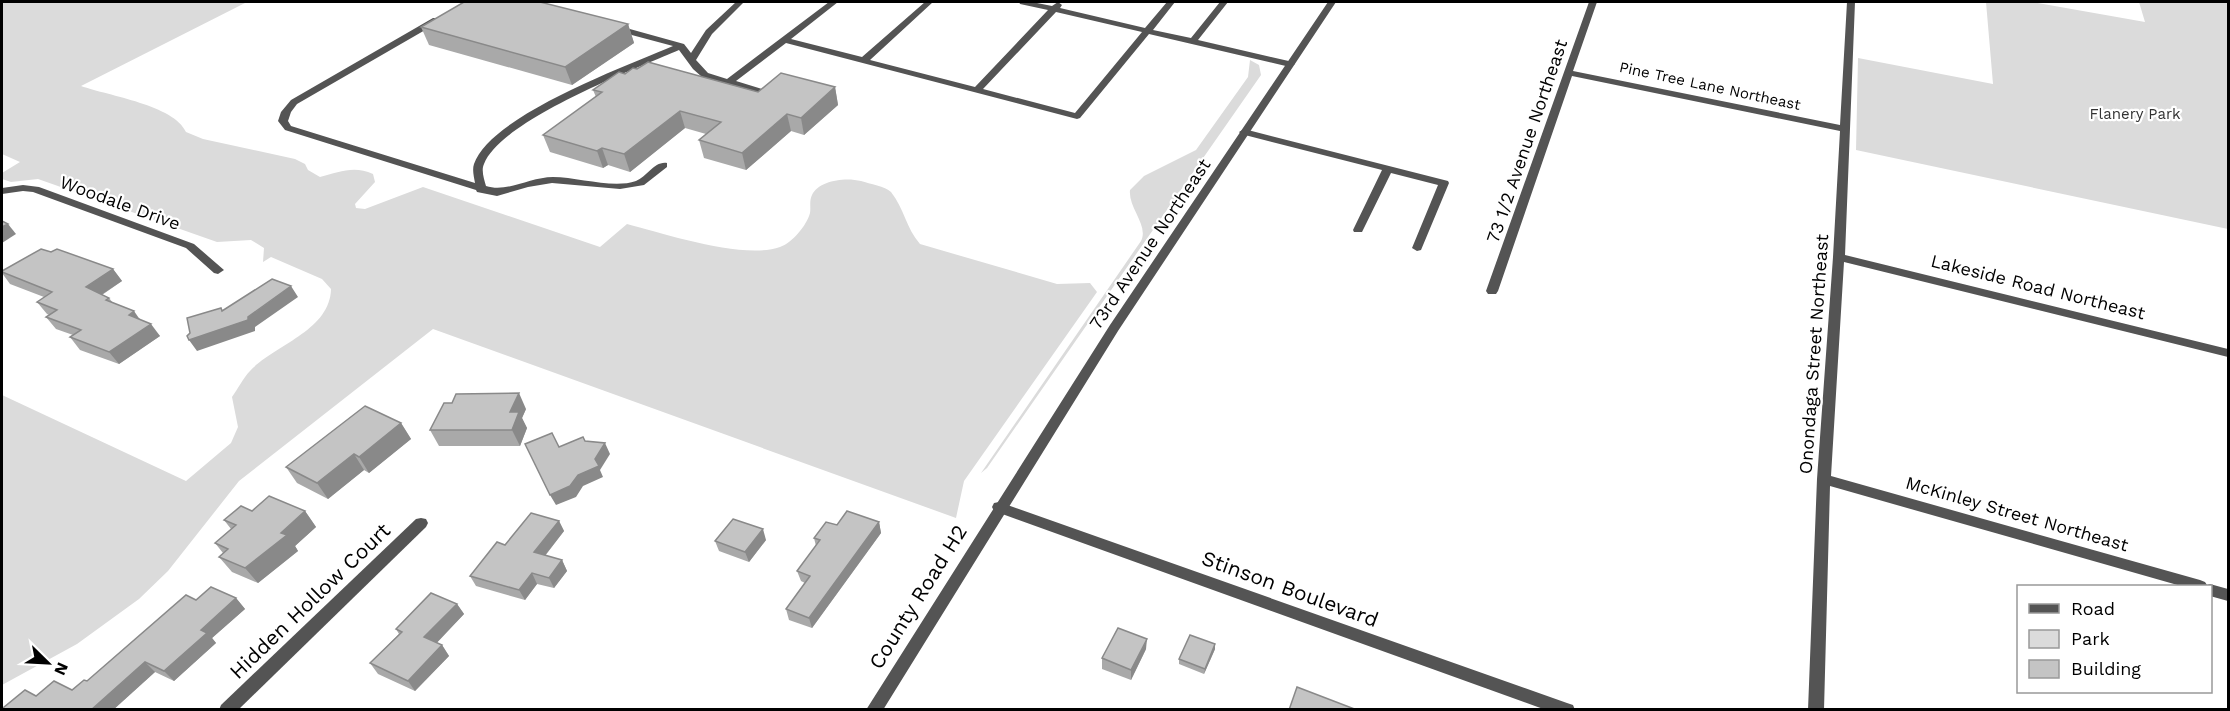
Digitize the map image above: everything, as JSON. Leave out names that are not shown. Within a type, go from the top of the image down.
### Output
[{"type":"street","points":[[691,60],[709,32],[740,2]]},
{"type":"street","points":[[729,82],[834,2]]},
{"type":"street","points":[[863,61],[929,2]]},
{"type":"street","points":[[1023,2],[1058,5],[1148,30],[1290,64]]},
{"type":"street","points":[[784,40],[1077,116],[1171,2]]},
{"type":"street","points":[[1193,41],[1224,2]]},
{"type":"street","name":"73rd Avenue Northeast","points":[[999,507],[1244,132],[1332,2]]},
{"type":"street","name":"73 1/2 Avenue Northeast","points":[[1492,291],[1593,2]]},
{"type":"street","name":"Onondaga Street Northeast","points":[[1816,710],[1824,479],[1839,257],[1851,2]]},
{"type":"street","points":[[977,90],[1058,5]]},
{"type":"street","points":[[448,13],[294,102],[286,112],[284,121],[288,128],[481,190],[497,193],[527,183],[552,180],[620,186],[640,183],[663,165]]},
{"type":"street","points":[[603,25],[681,46],[705,75],[759,91]]},
{"type":"street","points":[[481,190],[477,165],[483,154],[516,126],[556,101],[681,46]]},
{"type":"street","name":"Pine Tree Lane Northeast","points":[[1568,73],[1845,129]]},
{"type":"street","points":[[1244,132],[1444,183],[1418,248]]},
{"type":"street","points":[[1358,230],[1388,169]]},
{"type":"street","name":"Woodale Drive","points":[[2,191],[35,189],[190,246],[218,270]]},
{"type":"street","name":"Lakeside Road Northeast","points":[[1839,257],[2229,353]]},
{"type":"street","name":"McKinley Street Northeast","points":[[1824,479],[2196,585]]},
{"type":"street","name":"County Road H2","points":[[874,710],[999,507]]},
{"type":"street","name":"Stinson Boulevard","points":[[999,507],[1567,710]]},
{"type":"street","name":"Hidden Hollow Court","points":[[228,710],[421,523]]},
{"type":"street","points":[[2212,590],[2229,595]]},
{"type":"green space","points":[[2,2],[247,2],[81,86],[155,108],[179,123],[186,132],[203,139],[295,159],[320,177],[353,170],[373,174],[375,182],[355,204],[356,208],[365,209],[423,187],[600,247],[627,224],[704,244],[764,250],[785,245],[798,233],[810,213],[812,195],[820,186],[834,181],[855,180],[891,192],[920,244],[1057,284],[1090,283],[1097,292],[964,481],[956,518],[433,329],[239,481],[168,571],[139,599],[77,644],[2,685],[2,395],[186,481],[231,443],[238,427],[232,397],[245,377],[260,362],[311,327],[328,304],[331,289],[322,279],[271,257],[263,262],[264,248],[251,240],[217,242],[38,179],[11,182],[2,179],[2,173],[20,162],[2,154]]},
{"type":"green space","name":"Flanery Park","points":[[1986,2],[2032,2],[2145,22],[2139,2],[2228,2],[2228,229],[1856,150],[1858,58],[1993,84]]},
{"type":"green space","points":[[1250,60],[1259,65],[1261,75],[987,468],[981,473],[1141,241],[1143,235],[1141,223],[1130,197],[1130,190],[1144,176],[1196,150],[1248,77]]},
{"type":"building","points":[[464,2],[540,2],[628,24],[565,67],[421,27]]},
{"type":"building","points":[[648,62],[758,92],[781,73],[835,87],[801,118],[787,114],[742,153],[699,140],[721,122],[680,111],[624,154],[602,148],[597,151],[543,135],[602,92],[593,90],[619,72],[625,74]]},
{"type":"building","points":[[41,249],[51,252],[57,249],[113,269],[86,287],[109,298],[106,300],[134,311],[129,315],[151,324],[109,352],[70,337],[81,330],[46,317],[57,310],[37,302],[52,292],[2,272]]},
{"type":"building","points":[[272,279],[291,286],[248,317],[248,320],[189,340],[187,318],[221,308],[222,311]]},
{"type":"building","points":[[519,393],[510,412],[519,412],[512,430],[430,430],[444,403],[452,403],[456,394]]},
{"type":"building","points":[[365,406],[401,423],[359,457],[354,454],[317,483],[286,467]]},
{"type":"building","points":[[552,433],[559,447],[583,437],[585,441],[605,443],[595,459],[599,466],[578,475],[570,486],[550,495],[525,444]]},
{"type":"building","points":[[269,496],[305,511],[281,533],[287,535],[245,568],[219,557],[228,549],[215,543],[236,525],[224,520],[241,506],[252,511]]},
{"type":"building","points":[[847,511],[879,522],[809,618],[786,609],[810,576],[797,571],[820,540],[814,538],[826,522],[837,525]]},
{"type":"building","points":[[531,513],[559,521],[534,552],[562,560],[549,578],[532,573],[519,590],[470,576],[497,542],[505,545]]},
{"type":"building","points":[[733,519],[763,529],[745,552],[715,541]]},
{"type":"building","points":[[211,587],[236,598],[201,630],[207,633],[164,671],[145,662],[91,710],[6,710],[3,708],[25,690],[36,696],[54,681],[72,690],[84,680],[87,681],[186,595],[196,600]]},
{"type":"building","points":[[431,593],[457,604],[424,637],[442,645],[408,681],[370,663],[402,632],[396,629]]},
{"type":"building","points":[[1118,628],[1147,639],[1131,670],[1102,658]]},
{"type":"building","points":[[1190,635],[1215,644],[1205,669],[1179,659]]},
{"type":"building","points":[[1297,687],[1357,710],[1289,710]]}]
